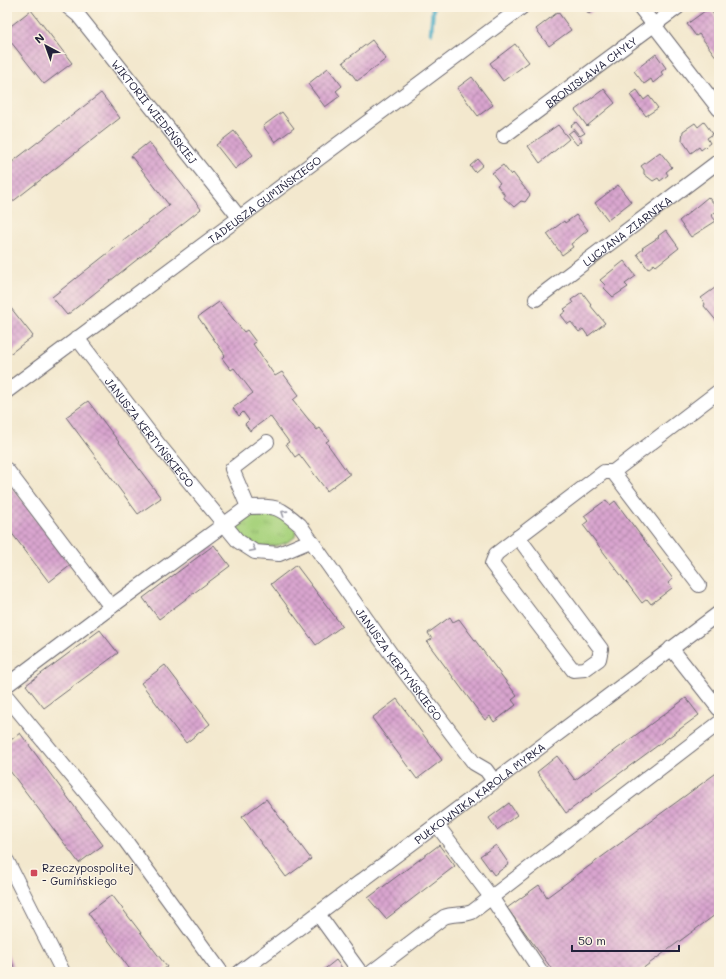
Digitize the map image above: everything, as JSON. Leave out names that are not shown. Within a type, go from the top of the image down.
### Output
[{"type":"street","name":"WIKTORII WIEDEŃSKIEJ","points":[[68,7],[78,15],[239,217]]},
{"type":"street","name":"TADEUSZA GUMIŃSKIEGO","points":[[7,391],[522,7]]},
{"type":"street","points":[[640,7],[719,109]]},
{"type":"street","name":"BRONISŁAWA CHYŁY","points":[[504,136],[678,7]]},
{"type":"street","name":"LUCJANA ZIARNIKA","points":[[536,299],[719,161]]},
{"type":"street","name":"JANUSZA KERTYŃSKIEGO","points":[[77,338],[238,541],[255,552],[279,554],[310,541]]},
{"type":"street","points":[[518,537],[601,649],[599,659],[585,669],[573,670],[492,564],[496,554],[518,537],[604,472],[613,472],[719,390]]},
{"type":"street","points":[[7,685],[248,507],[232,469],[267,442]]},
{"type":"street","points":[[7,470],[111,607]]},
{"type":"street","points":[[613,472],[699,585]]},
{"type":"street","name":"JANUSZA KERTYŃSKIEGO","points":[[248,507],[270,507],[284,510],[300,525],[391,654],[474,764],[486,770],[494,781]]},
{"type":"street","name":"PUŁKOWNIKA KAROLA MYRKA","points":[[240,972],[719,613]]},
{"type":"street","points":[[671,648],[719,709]]},
{"type":"street","points":[[7,697],[125,840],[222,972]]},
{"type":"street","points":[[372,972],[444,917],[450,915],[464,916],[472,912],[719,723]]},
{"type":"street","points":[[437,825],[491,897],[541,972]]},
{"type":"street","points":[[7,860],[64,972]]},
{"type":"street","points":[[318,914],[360,972]]},
{"type":"green space","points":[[254,513],[272,514],[284,519],[293,527],[296,532],[295,537],[276,546],[255,545],[249,542],[240,535],[233,525],[240,518]]},
{"type":"building","points":[[584,7],[597,7],[589,14]]},
{"type":"building","points":[[709,8],[717,19],[719,17],[719,57],[717,58],[699,34],[696,36],[687,24]]},
{"type":"building","points":[[31,10],[72,63],[44,84],[7,37],[7,29]]},
{"type":"building","points":[[558,12],[571,30],[549,46],[536,29]]},
{"type":"building","points":[[372,40],[386,59],[357,81],[343,62]]},
{"type":"building","points":[[515,44],[529,62],[503,81],[490,63]]},
{"type":"building","points":[[656,54],[666,68],[661,72],[663,75],[653,83],[651,79],[644,84],[634,71]]},
{"type":"building","points":[[328,68],[342,86],[336,91],[340,96],[325,107],[308,84]]},
{"type":"building","points":[[472,77],[493,105],[478,116],[457,88]]},
{"type":"building","points":[[604,89],[615,103],[587,126],[575,110]]},
{"type":"building","points":[[637,90],[644,100],[649,96],[658,108],[646,116],[630,95]]},
{"type":"building","points":[[101,93],[120,118],[7,206],[7,166]]},
{"type":"building","points":[[282,112],[294,128],[275,142],[263,126]]},
{"type":"building","points":[[576,122],[585,133],[580,136],[571,126]]},
{"type":"building","points":[[704,122],[713,134],[707,138],[710,143],[701,150],[699,147],[691,153],[682,140],[683,131],[695,123],[698,127]]},
{"type":"building","points":[[558,125],[569,139],[540,163],[528,146]]},
{"type":"building","points":[[573,130],[582,141],[577,145],[568,134]]},
{"type":"building","points":[[234,131],[253,155],[235,169],[216,145]]},
{"type":"building","points":[[149,142],[201,209],[67,315],[52,297],[169,205],[131,156]]},
{"type":"building","points":[[660,152],[672,167],[666,172],[668,175],[660,181],[658,178],[653,181],[644,174],[644,170],[641,166]]},
{"type":"building","points":[[478,159],[483,165],[475,172],[470,166]]},
{"type":"building","points":[[503,165],[511,175],[513,173],[530,195],[525,202],[521,201],[514,207],[504,198],[504,194],[497,185],[500,183],[492,173]]},
{"type":"building","points":[[618,185],[631,202],[608,220],[595,203]]},
{"type":"building","points":[[708,197],[717,207],[717,211],[711,215],[716,221],[691,237],[679,221]]},
{"type":"building","points":[[576,215],[588,230],[571,244],[573,247],[562,255],[547,234],[564,221],[565,223]]},
{"type":"building","points":[[666,230],[679,248],[656,266],[654,264],[648,269],[637,254],[643,249],[642,248],[659,237],[658,236]]},
{"type":"building","points":[[624,261],[636,276],[625,284],[628,287],[613,297],[604,288],[605,285],[600,280]]},
{"type":"building","points":[[719,285],[719,324],[704,306],[705,304],[701,298]]},
{"type":"building","points":[[582,292],[591,304],[590,305],[605,323],[588,336],[583,329],[579,332],[571,322],[568,324],[561,315],[566,311],[564,309],[573,303],[571,300]]},
{"type":"building","points":[[219,302],[244,332],[247,330],[256,342],[253,344],[275,376],[282,372],[299,395],[293,400],[317,430],[320,428],[329,440],[326,442],[348,473],[351,473],[327,491],[299,454],[295,457],[286,444],[289,442],[270,416],[250,431],[245,424],[249,420],[243,412],[239,416],[233,408],[253,393],[234,368],[231,370],[222,358],[225,355],[198,317]]},
{"type":"building","points":[[7,303],[33,336],[7,356]]},
{"type":"building","points":[[88,401],[161,498],[138,514],[66,417]]},
{"type":"building","points":[[7,481],[71,565],[49,582],[7,527]]},
{"type":"building","points":[[606,500],[610,505],[615,501],[673,579],[668,583],[672,588],[651,604],[647,599],[642,603],[583,525],[588,521],[584,516]]},
{"type":"building","points":[[214,545],[230,566],[159,619],[143,598]]},
{"type":"building","points":[[296,565],[342,626],[316,645],[271,584]]},
{"type":"building","points":[[450,617],[453,622],[459,619],[517,696],[512,700],[516,705],[494,722],[490,716],[485,720],[427,642],[432,639],[428,633]]},
{"type":"building","points":[[100,630],[118,653],[44,708],[26,685]]},
{"type":"building","points":[[165,665],[210,724],[186,743],[141,683]]},
{"type":"building","points":[[686,698],[699,715],[566,813],[537,772],[557,756],[575,780]]},
{"type":"building","points":[[397,699],[442,760],[417,779],[372,718]]},
{"type":"building","points":[[20,733],[103,845],[79,863],[7,767],[7,743]]},
{"type":"building","points":[[719,771],[719,912],[638,972],[554,972],[507,908],[539,885],[547,897]]},
{"type":"building","points":[[266,799],[311,859],[286,877],[242,817]]},
{"type":"building","points":[[509,803],[517,815],[497,830],[489,818]]},
{"type":"building","points":[[439,845],[455,866],[386,919],[368,898]]},
{"type":"building","points":[[496,845],[509,864],[494,875],[480,856]]},
{"type":"building","points":[[112,895],[167,967],[160,972],[132,972],[88,913]]},
{"type":"building","points":[[7,953],[14,967],[16,972],[7,972]]},
{"type":"building","points":[[336,960],[345,972],[321,972]]},
{"type":"waterway","points":[[431,33],[433,7]]},
{"type":"place","name":"Rzeczypospolitej - Gumińskiego","points":[[34,873]]}]
